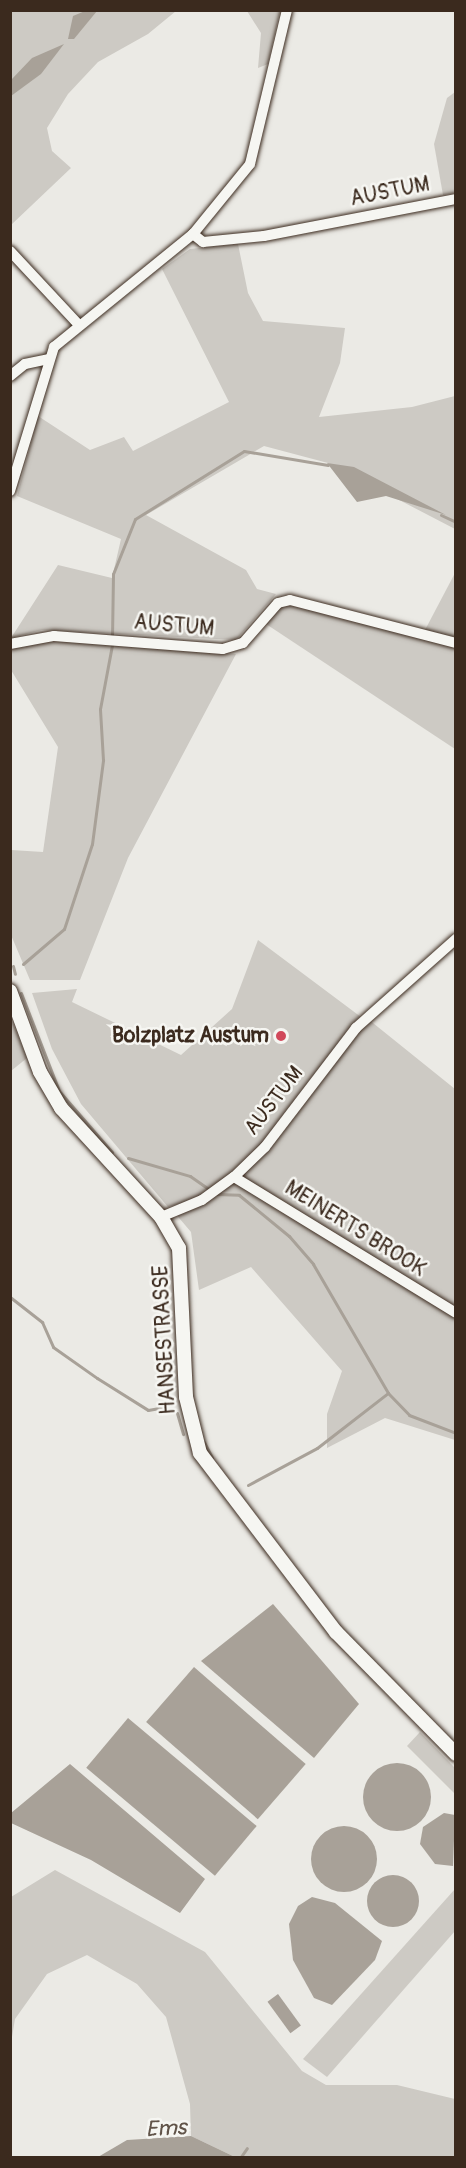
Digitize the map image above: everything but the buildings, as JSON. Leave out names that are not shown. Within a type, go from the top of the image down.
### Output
[{"type":"street","points":[[10,491],[49,359],[79,326],[193,234],[250,164],[287,10]]},
{"type":"street","name":"AUSTUM","points":[[193,234],[203,242],[264,236],[456,199]]},
{"type":"street","points":[[10,251],[79,326]]},
{"type":"street","points":[[10,376],[25,364],[49,359]]},
{"type":"street","name":"AUSTUM","points":[[10,644],[54,636],[223,649],[243,643],[278,603],[290,600],[456,643]]},
{"type":"street","name":"AUSTUM","points":[[161,1217],[202,1200],[234,1177],[271,1140],[356,1028],[456,939]]},
{"type":"street","name":"HANSESTRASSE","points":[[10,991],[40,1072],[61,1108],[161,1217],[183,1260],[186,1397],[200,1454],[329,1625],[456,1754]]},
{"type":"street","name":"MEINERTS BROOK","points":[[234,1177],[456,1313]]},
{"type":"shaded area","points":[[11,11],[176,11],[148,34],[98,62],[68,94],[47,128],[52,151],[71,168],[11,225]]},
{"type":"shaded area","points":[[85,11],[97,11],[74,39],[68,39],[73,16]]},
{"type":"shaded area","points":[[247,11],[280,11],[268,64],[258,68],[261,33]]},
{"type":"shaded area","points":[[64,44],[41,74],[11,96],[11,80],[32,58]]},
{"type":"shaded area","points":[[455,92],[455,193],[443,195],[434,144],[447,98]]},
{"type":"shaded area","points":[[238,244],[248,293],[263,321],[345,328],[340,363],[319,417],[412,407],[455,396],[455,529],[328,463],[264,446],[146,515],[246,570],[257,589],[276,594],[236,640],[42,630],[11,638],[58,565],[112,578],[121,539],[17,496],[38,416],[90,450],[124,437],[133,451],[229,402],[162,269],[190,249]]},
{"type":"shaded area","points":[[327,463],[354,467],[446,515],[386,496],[357,502]]},
{"type":"shaded area","points":[[455,573],[455,637],[425,630]]},
{"type":"shaded area","points":[[290,603],[455,647],[455,749],[266,624],[280,605]]},
{"type":"shaded area","points":[[43,640],[236,654],[128,858],[80,980],[30,980],[11,935],[11,850],[43,852],[58,747],[11,670],[11,648]]},
{"type":"shaded area","points":[[258,940],[361,1017],[263,1146],[199,1198],[168,1207],[81,1104],[52,1049],[32,993],[77,989],[72,1002],[181,1055],[232,1009]]},
{"type":"shaded area","points":[[10,1016],[27,1058],[11,1071],[10,1071]]},
{"type":"shaded area","points":[[368,1019],[455,1089],[455,1440],[385,1418],[327,1448],[327,1414],[342,1371],[251,1267],[199,1290],[191,1232],[174,1212],[235,1180]]},
{"type":"shaded area","points":[[273,1604],[359,1704],[314,1758],[201,1661]]},
{"type":"shaded area","points":[[194,1667],[306,1764],[258,1819],[146,1722]]},
{"type":"shaded area","points":[[128,1718],[257,1826],[215,1876],[86,1768]]},
{"type":"shaded area","points":[[420,1732],[455,1768],[455,1794],[407,1746]]},
{"type":"shaded area","points":[[397,1763],[410,1766],[421,1773],[428,1784],[431,1797],[428,1810],[421,1821],[410,1828],[397,1831],[384,1828],[373,1821],[366,1810],[363,1797],[366,1784],[373,1773],[384,1766]]},
{"type":"shaded area","points":[[70,1764],[205,1879],[180,1913],[91,1860],[11,1823],[11,1813]]},
{"type":"shaded area","points":[[444,1813],[455,1815],[453,1866],[435,1864],[420,1844],[423,1827]]},
{"type":"shaded area","points":[[344,1826],[357,1828],[372,1841],[377,1859],[375,1872],[362,1887],[344,1892],[331,1890],[316,1877],[311,1859],[313,1846],[326,1831]]},
{"type":"shaded area","points":[[55,1870],[205,1952],[302,2071],[326,2085],[397,2085],[455,2099],[455,2157],[235,2157],[191,2136],[190,2104],[166,2017],[137,1984],[87,1955],[47,1974],[15,2019],[11,2043],[11,1897]]},
{"type":"shaded area","points":[[393,1875],[403,1877],[411,1883],[417,1891],[419,1901],[417,1911],[411,1919],[403,1925],[393,1927],[383,1925],[375,1919],[369,1911],[367,1901],[369,1891],[375,1883],[383,1877]]},
{"type":"shaded area","points":[[455,1889],[455,1931],[327,2077],[303,2059]]},
{"type":"shaded area","points":[[312,1897],[335,1903],[382,1941],[375,1960],[332,2005],[314,1998],[293,1960],[289,1924],[298,1906]]},
{"type":"shaded area","points":[[278,1994],[301,2026],[290,2033],[267,2002]]},
{"type":"shaded area","points":[[191,2136],[235,2157],[98,2157],[127,2140]]},
{"type":"waterway","points":[[112,638],[113,574],[135,519],[244,451],[328,465]]},
{"type":"waterway","points":[[441,515],[456,522]]},
{"type":"waterway","points":[[23,964],[64,929],[92,844],[103,760],[100,709],[112,645]]},
{"type":"waterway","points":[[13,966],[15,974]]},
{"type":"waterway","points":[[21,993],[59,1091],[112,1152]]},
{"type":"waterway","points":[[128,1158],[190,1176],[210,1190]]},
{"type":"waterway","points":[[215,1194],[239,1195],[289,1236],[313,1264],[388,1393],[409,1415],[456,1433]]},
{"type":"waterway","points":[[10,1297],[42,1322],[53,1347],[148,1410],[165,1407]]},
{"type":"waterway","points":[[248,1485],[317,1448],[388,1393]]},
{"type":"waterway","points":[[177,1413],[183,1434]]},
{"type":"waterway","points":[[204,1442],[212,1458]]},
{"type":"waterway","points":[[240,2158],[247,2148]]},
{"type":"place","name":"Bolzplatz Austum","points":[[281,1036]]},
{"type":"water label","name":"Ems","points":[[166,2129]]}]
